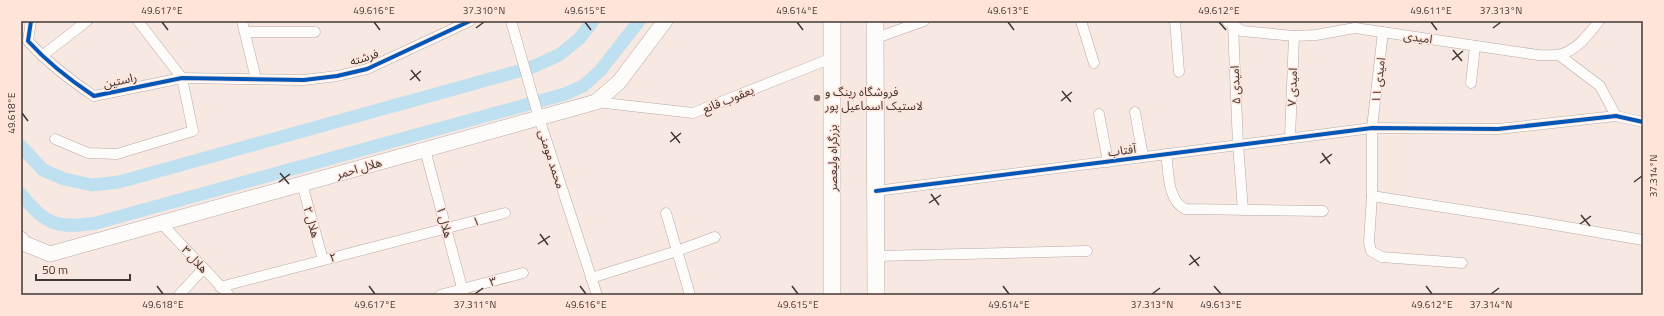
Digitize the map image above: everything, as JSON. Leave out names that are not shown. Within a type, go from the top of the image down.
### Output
[{"type":"highway","name":"بزرگراه ولیعصر","points":[[832,21],[832,295]]},
{"type":"highway","points":[[876,21],[876,295]]},
{"type":"main road","name":"هلال احمر","points":[[21,239],[23,243],[50,254],[425,150],[538,114],[596,102],[619,82],[665,21]]},
{"type":"street","name":"راستین","points":[[31,21],[28,41],[42,56],[69,80],[94,96],[182,78],[256,79]]},
{"type":"street","points":[[42,56],[87,21]]},
{"type":"street","points":[[55,139],[88,153],[117,154],[193,131],[182,78],[138,21]]},
{"type":"street","points":[[242,21],[256,79]]},
{"type":"street","name":"فرشته","points":[[256,79],[304,80],[337,76],[367,69],[470,21]]},
{"type":"street","name":"محمد مومنی","points":[[511,21],[538,114],[597,295]]},
{"type":"street","points":[[876,38],[924,21]]},
{"type":"street","points":[[1081,21],[1094,63]]},
{"type":"street","points":[[1175,21],[1179,72]]},
{"type":"street","name":"امیدی","points":[[1230,23],[1242,31],[1294,36],[1316,35],[1355,28],[1538,55],[1559,55],[1571,50],[1587,36],[1599,21]]},
{"type":"street","name":"امیدی ۵","points":[[1230,23],[1243,210]]},
{"type":"street","points":[[245,32],[315,32]]},
{"type":"street","name":"امیدی ۱۱","points":[[1383,32],[1372,128],[1372,196],[1369,242],[1371,251],[1382,257],[1462,263]]},
{"type":"street","name":"امیدی ۷","points":[[1290,138],[1294,36]]},
{"type":"street","points":[[1471,83],[1475,46]]},
{"type":"street","points":[[1559,55],[1600,86],[1616,116]]},
{"type":"street","name":"یعقوب قانع","points":[[596,102],[693,113],[832,58]]},
{"type":"street","points":[[1135,112],[1143,157]]},
{"type":"street","points":[[1099,114],[1108,162]]},
{"type":"street","name":"آفتاب","points":[[876,192],[1372,128],[1498,129],[1616,116],[1643,122]]},
{"type":"street","name":"هلال ۱","points":[[425,150],[463,292]]},
{"type":"street","points":[[1166,154],[1173,197],[1180,207],[1185,209],[1323,211]]},
{"type":"street","name":"هلال ۲","points":[[302,184],[323,260]]},
{"type":"street","points":[[1372,196],[1643,240]]},
{"type":"street","name":"۱","points":[[446,228],[506,213]]},
{"type":"street","points":[[666,213],[690,295]]},
{"type":"street","name":"هلال ۳","points":[[161,223],[228,295]]},
{"type":"street","name":"۲","points":[[220,286],[446,228]]},
{"type":"street","points":[[591,278],[716,237]]},
{"type":"street","points":[[876,256],[1087,251]]},
{"type":"street","points":[[180,295],[203,268]]},
{"type":"street","name":"۳","points":[[440,295],[463,292],[524,273]]},
{"type":"waterway","points":[[21,146],[43,170],[64,179],[92,185],[119,182],[530,68],[559,55],[579,39],[593,21]]},
{"type":"waterway","points":[[21,194],[38,212],[53,222],[62,225],[83,225],[96,223],[565,94],[583,86],[600,71],[639,21]]},
{"type":"cycle path","points":[[31,21],[28,41],[43,57],[76,84],[94,96],[182,78],[304,80],[337,76],[367,69],[470,21]]},
{"type":"cycle path","points":[[876,191],[1372,128],[1498,129],[1616,116],[1643,122]]},
{"type":"place","name":"فروشگاه رینگ و لاستیک اسماعیل پور","points":[[817,98]]}]
